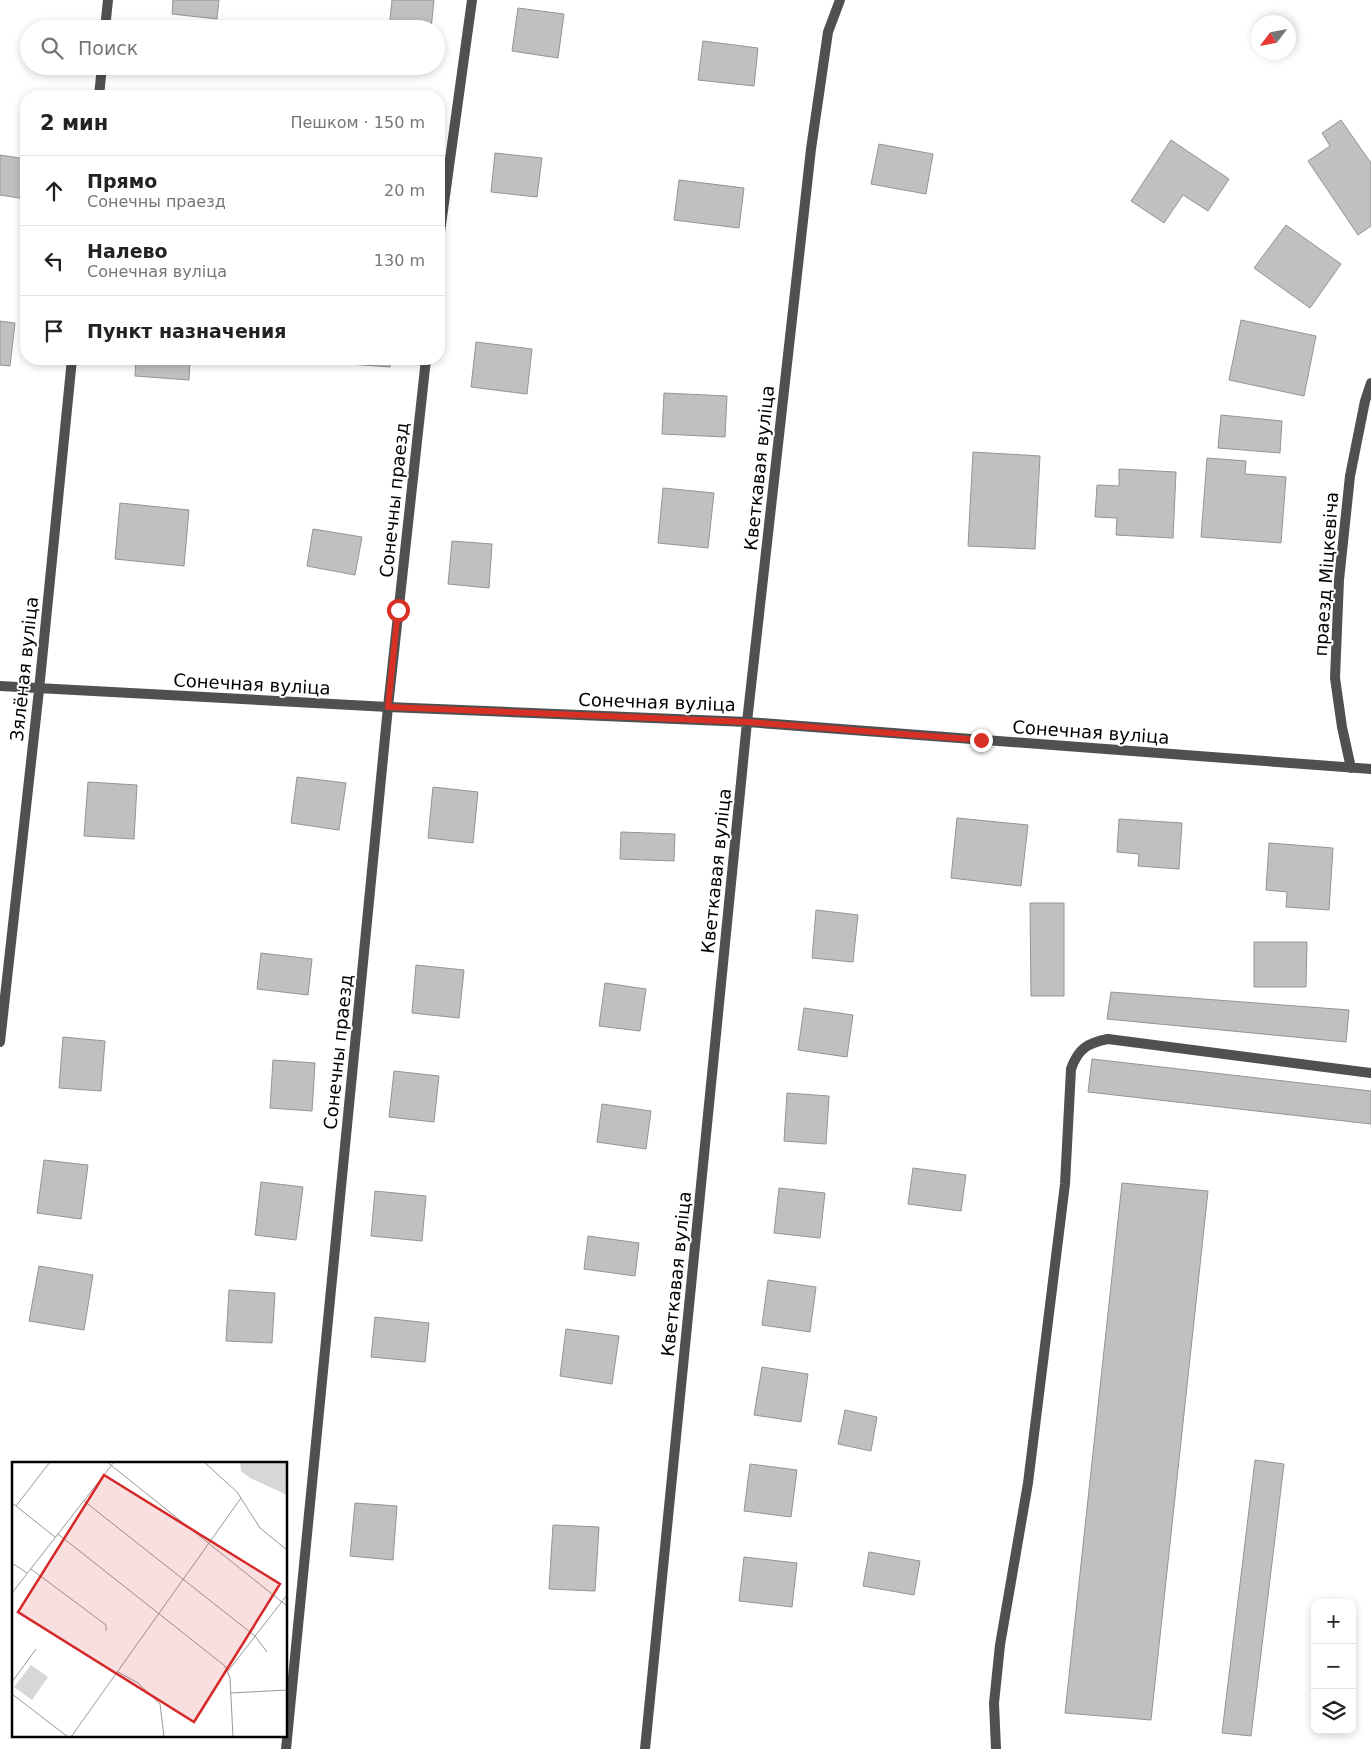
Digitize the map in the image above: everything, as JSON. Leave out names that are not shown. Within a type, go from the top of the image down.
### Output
[{"type":"street","points":[[107,20],[108,0]]},
{"type":"street","points":[[445,196],[472,0]]},
{"type":"street","name":"Кветкавая вуліца","points":[[645,1749],[747,722],[811,149],[828,32],[840,0]]},
{"type":"street","points":[[100,90],[101,75]]},
{"type":"street","name":"Зялёная вуліца","points":[[0,1042],[71,365]]},
{"type":"street","name":"Сонечны праезд","points":[[288,1729],[388,707],[425,365]]},
{"type":"street","name":"праезд Міцкевіча","points":[[1351,768],[1342,727],[1335,678],[1339,580],[1350,476],[1365,400],[1371,383]]},
{"type":"street","name":"Сонечная вуліца","points":[[0,686],[38,690],[388,707],[747,722],[1371,769]]},
{"type":"street","points":[[996,1749],[994,1703],[1000,1645],[1028,1483],[1064,1193],[1071,1069],[1076,1057],[1084,1048],[1094,1042],[1108,1039],[1371,1073]]},
{"type":"street","name":"Сонечны праезд","points":[[286,1749],[287,1736]]},
{"type":"building","points":[[173,0],[219,0],[217,19],[172,14]]},
{"type":"building","points":[[392,0],[434,0],[432,20],[390,20]]},
{"type":"building","points":[[518,8],[564,14],[558,58],[512,51]]},
{"type":"building","points":[[703,41],[758,48],[754,86],[698,80]]},
{"type":"building","points":[[1341,120],[1371,163],[1371,226],[1358,235],[1308,161],[1330,146],[1322,133]]},
{"type":"building","points":[[1171,140],[1229,179],[1208,211],[1183,195],[1164,223],[1131,201]]},
{"type":"building","points":[[879,144],[933,154],[926,194],[871,184]]},
{"type":"building","points":[[495,153],[542,158],[537,197],[491,192]]},
{"type":"building","points":[[0,155],[20,158],[20,198],[0,195]]},
{"type":"building","points":[[679,180],[744,188],[739,228],[674,220]]},
{"type":"building","points":[[1286,225],[1341,264],[1310,308],[1254,268]]},
{"type":"building","points":[[1241,320],[1316,336],[1304,396],[1229,380]]},
{"type":"building","points":[[0,321],[15,323],[10,366],[0,365]]},
{"type":"building","points":[[476,342],[532,349],[527,394],[471,387]]},
{"type":"building","points":[[136,365],[190,365],[189,380],[135,376]]},
{"type":"building","points":[[363,365],[390,365],[390,367]]},
{"type":"building","points":[[664,393],[727,396],[725,437],[662,434]]},
{"type":"building","points":[[1221,415],[1282,421],[1280,453],[1218,448]]},
{"type":"building","points":[[973,452],[1040,456],[1035,549],[968,546]]},
{"type":"building","points":[[1207,458],[1246,461],[1245,474],[1286,477],[1281,543],[1201,537]]},
{"type":"building","points":[[1119,469],[1176,472],[1173,538],[1116,535],[1117,518],[1095,517],[1097,485],[1119,486]]},
{"type":"building","points":[[663,488],[714,493],[708,548],[658,543]]},
{"type":"building","points":[[120,503],[189,510],[184,566],[115,559]]},
{"type":"building","points":[[313,529],[362,537],[355,575],[307,566]]},
{"type":"building","points":[[452,541],[492,544],[489,588],[448,584]]},
{"type":"building","points":[[297,777],[346,783],[339,830],[291,823]]},
{"type":"building","points":[[88,782],[137,785],[134,839],[84,836]]},
{"type":"building","points":[[433,787],[478,792],[473,843],[428,838]]},
{"type":"building","points":[[957,818],[1028,825],[1021,886],[951,878]]},
{"type":"building","points":[[1119,819],[1182,823],[1179,869],[1138,866],[1139,854],[1117,852]]},
{"type":"building","points":[[621,832],[675,834],[674,861],[620,859]]},
{"type":"building","points":[[1269,843],[1333,848],[1329,910],[1286,907],[1287,892],[1266,890]]},
{"type":"building","points":[[1030,903],[1064,903],[1064,996],[1031,996]]},
{"type":"building","points":[[816,910],[858,915],[853,962],[812,958]]},
{"type":"building","points":[[1254,942],[1307,942],[1306,987],[1254,987]]},
{"type":"building","points":[[261,953],[312,959],[308,995],[257,989]]},
{"type":"building","points":[[416,965],[464,970],[459,1018],[412,1013]]},
{"type":"building","points":[[605,983],[646,989],[640,1031],[599,1026]]},
{"type":"building","points":[[1111,992],[1349,1010],[1346,1042],[1107,1019]]},
{"type":"building","points":[[804,1008],[853,1015],[847,1057],[798,1050]]},
{"type":"building","points":[[63,1037],[105,1041],[101,1091],[59,1088]]},
{"type":"building","points":[[1092,1059],[1371,1091],[1371,1124],[1088,1092]]},
{"type":"building","points":[[273,1060],[315,1063],[312,1111],[270,1108]]},
{"type":"building","points":[[394,1071],[439,1076],[434,1122],[389,1117]]},
{"type":"building","points":[[787,1093],[829,1096],[826,1144],[784,1141]]},
{"type":"building","points":[[602,1104],[651,1111],[646,1149],[597,1142]]},
{"type":"building","points":[[44,1160],[88,1165],[81,1219],[37,1213]]},
{"type":"building","points":[[913,1168],[966,1175],[961,1211],[908,1204]]},
{"type":"building","points":[[261,1182],[303,1187],[296,1240],[255,1235]]},
{"type":"building","points":[[1122,1183],[1208,1191],[1151,1720],[1065,1713]]},
{"type":"building","points":[[779,1188],[825,1193],[820,1238],[774,1233]]},
{"type":"building","points":[[375,1191],[426,1196],[422,1241],[371,1236]]},
{"type":"building","points":[[588,1236],[639,1243],[635,1276],[584,1269]]},
{"type":"building","points":[[39,1266],[93,1275],[84,1330],[29,1321]]},
{"type":"building","points":[[768,1280],[816,1287],[810,1332],[762,1325]]},
{"type":"building","points":[[229,1290],[275,1293],[272,1343],[226,1341]]},
{"type":"building","points":[[375,1317],[429,1323],[425,1362],[371,1357]]},
{"type":"building","points":[[566,1329],[619,1336],[612,1384],[560,1376]]},
{"type":"building","points":[[762,1367],[808,1374],[801,1422],[754,1415]]},
{"type":"building","points":[[845,1410],[877,1417],[871,1451],[838,1444]]},
{"type":"building","points":[[1255,1460],[1284,1464],[1251,1736],[1222,1733]]},
{"type":"building","points":[[750,1464],[797,1470],[791,1517],[744,1511]]},
{"type":"building","points":[[355,1503],[397,1506],[393,1560],[350,1556]]},
{"type":"building","points":[[553,1525],[599,1527],[595,1591],[549,1589]]},
{"type":"building","points":[[869,1552],[920,1561],[914,1595],[863,1586]]},
{"type":"building","points":[[744,1557],[797,1563],[792,1607],[739,1601]]},
{"type":"route","points":[[398,610],[388,707],[747,722],[981,740]]}]
